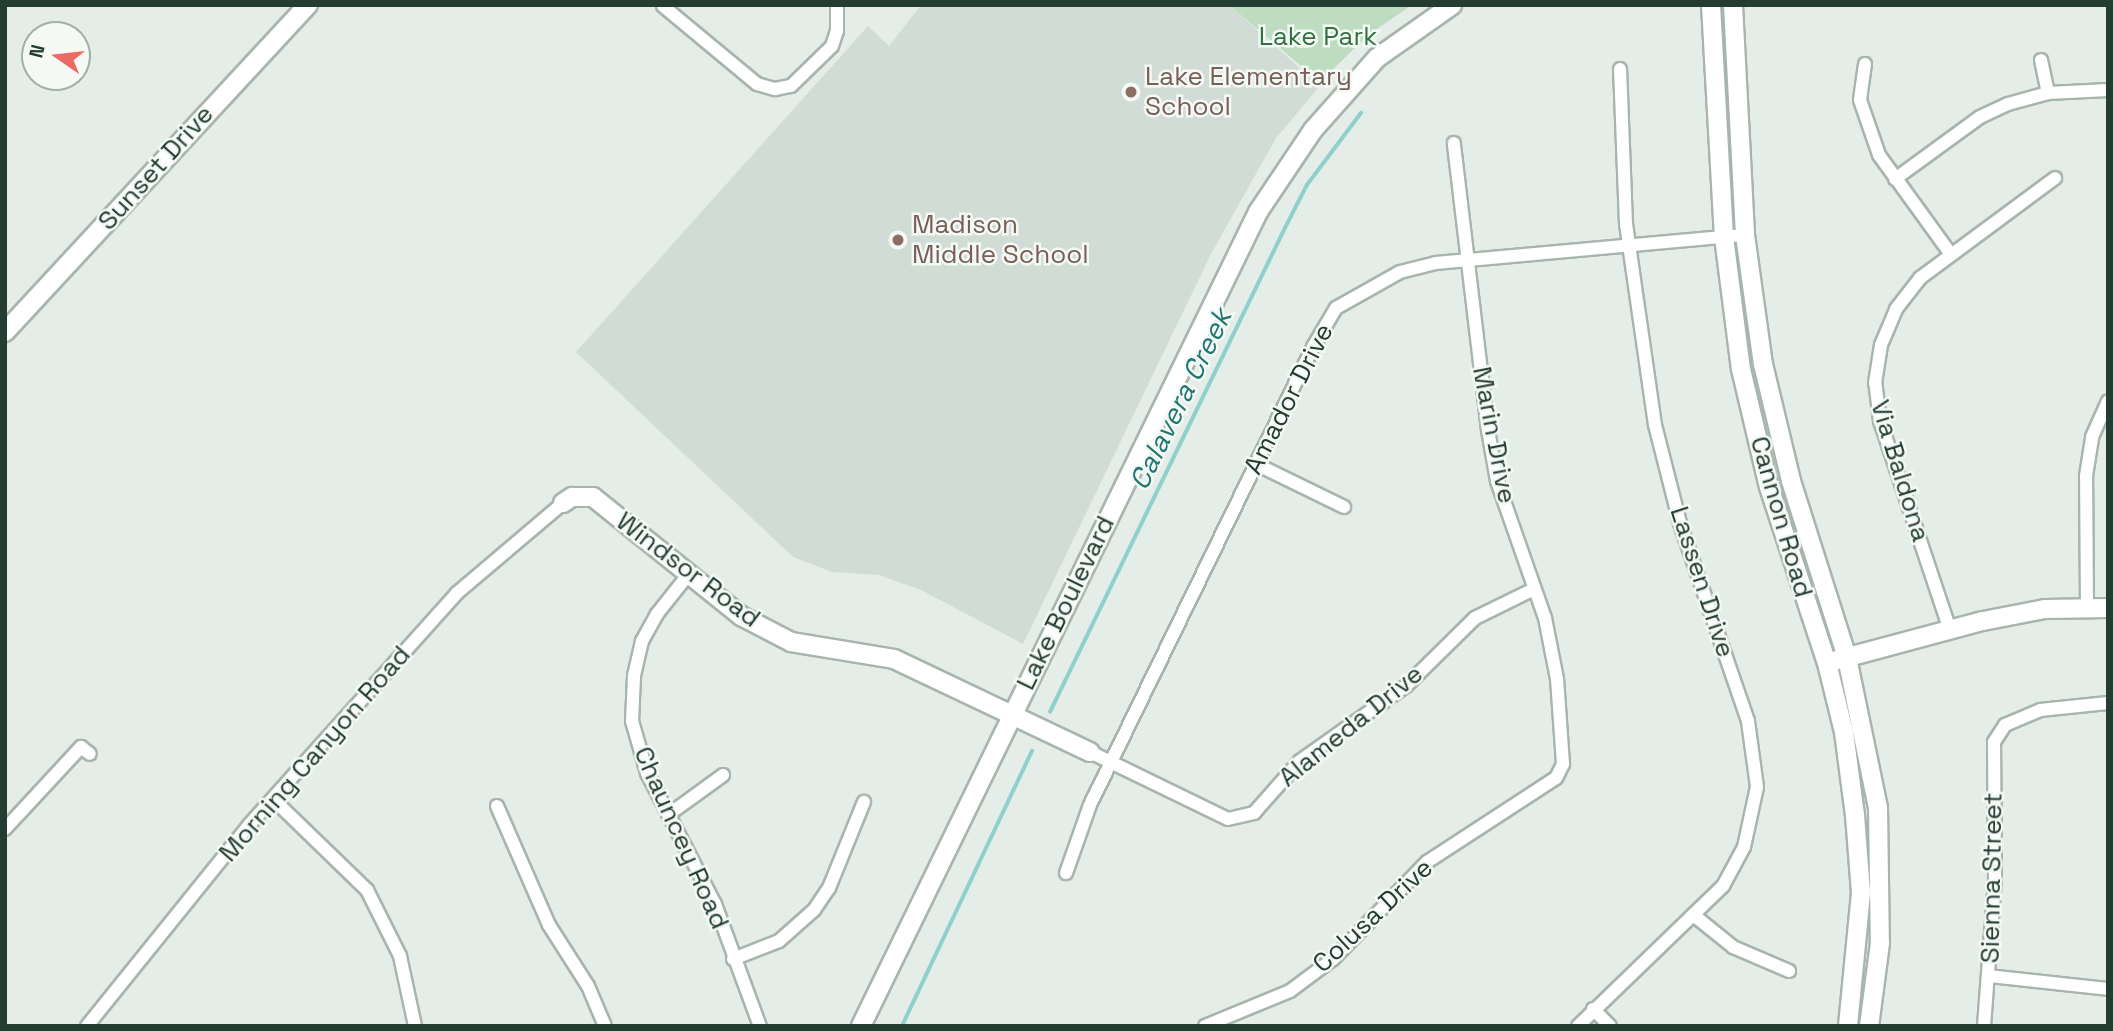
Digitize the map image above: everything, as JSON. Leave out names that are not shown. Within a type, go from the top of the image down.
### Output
[{"type":"main road","name":"Sunset Drive","points":[[5,332],[308,5]]},
{"type":"main road","name":"Lake Boulevard","points":[[861,1026],[1258,212],[1321,118],[1377,58],[1452,5]]},
{"type":"main road","name":"Cannon Road","points":[[1711,5],[1724,237],[1741,369],[1760,448],[1826,663],[1844,732],[1861,893],[1848,1026]]},
{"type":"main road","name":"Cannon Road","points":[[1733,5],[1745,235],[1763,364],[1791,481],[1847,658],[1878,808],[1880,943],[1869,1026]]},
{"type":"main road","name":"Windsor Road","points":[[563,503],[572,497],[593,497],[741,617],[791,642],[894,660],[1012,714]]},
{"type":"main road","points":[[1826,663],[1951,630],[2045,609],[2108,608]]},
{"type":"main road","name":"Alameda Drive","points":[[1012,714],[1090,752]]},
{"type":"street","points":[[663,6],[757,83],[775,89],[792,86],[832,46],[837,31],[837,5]]},
{"type":"street","points":[[2041,60],[2048,93]]},
{"type":"street","points":[[1865,64],[1860,100],[1880,155],[1950,253]]},
{"type":"street","name":"Lassen Drive","points":[[1578,1026],[1593,1009],[1696,917],[1723,886],[1744,847],[1757,788],[1754,744],[1680,523],[1655,425],[1630,247],[1620,69]]},
{"type":"street","points":[[1895,179],[1980,117],[2048,93],[2108,90]]},
{"type":"street","name":"Marin Drive","points":[[1454,143],[1497,481],[1545,618],[1557,679],[1563,764]]},
{"type":"street","name":"Via Baldona","points":[[1951,630],[1880,421],[1875,383],[1881,345],[1896,309],[1920,278],[1950,253],[2056,178]]},
{"type":"street","name":"Amador Drive","points":[[1066,873],[1110,763],[1256,464],[1336,308],[1401,272],[1468,261],[1745,235]]},
{"type":"street","points":[[2087,608],[2086,476],[2092,438],[2108,401]]},
{"type":"street","points":[[1256,464],[1344,507]]},
{"type":"street","name":"Morning Canyon Road","points":[[87,1026],[273,799],[457,593],[563,503]]},
{"type":"street","name":"Chauncey Road","points":[[688,575],[657,614],[642,641],[634,676],[632,721],[638,749],[668,815],[715,904],[733,959],[760,1026]]},
{"type":"street","name":"Alameda Drive","points":[[1090,752],[1228,819],[1254,813],[1300,761],[1406,686],[1475,618],[1534,589]]},
{"type":"street","name":"Sienna Street","points":[[1984,1026],[1995,881],[1994,742],[2005,725],[2040,710],[2108,703]]},
{"type":"street","points":[[5,829],[81,747],[90,754]]},
{"type":"street","name":"Colusa Drive","points":[[1205,1026],[1290,991],[1332,959],[1427,862],[1556,779],[1563,764]]},
{"type":"street","points":[[668,815],[723,775]]},
{"type":"street","points":[[273,799],[367,890],[400,956],[415,1026]]},
{"type":"street","points":[[733,959],[779,941],[814,910],[828,888],[864,802]]},
{"type":"street","points":[[497,806],[550,925],[588,986],[605,1026]]},
{"type":"street","points":[[1696,917],[1733,947],[1789,971]]},
{"type":"street","points":[[1989,976],[2108,989]]},
{"type":"street","points":[[1593,1009],[1610,1026]]},
{"type":"shaded area","points":[[921,5],[1229,5],[1320,86],[1276,138],[1212,252],[1023,644],[921,590],[879,575],[832,572],[793,557],[576,352],[868,26],[889,46]]},
{"type":"green space","name":"Lake Park","points":[[1229,5],[1412,5],[1368,35],[1320,82]]},
{"type":"waterway","name":"Calavera Creek","points":[[1050,712],[1307,185],[1361,113]]},
{"type":"waterway","name":"Calavera Creek","points":[[902,1026],[1032,751]]},
{"type":"place","name":"Lake Elementary School","points":[[1131,92]]},
{"type":"place","name":"Madison Middle School","points":[[898,240]]}]
